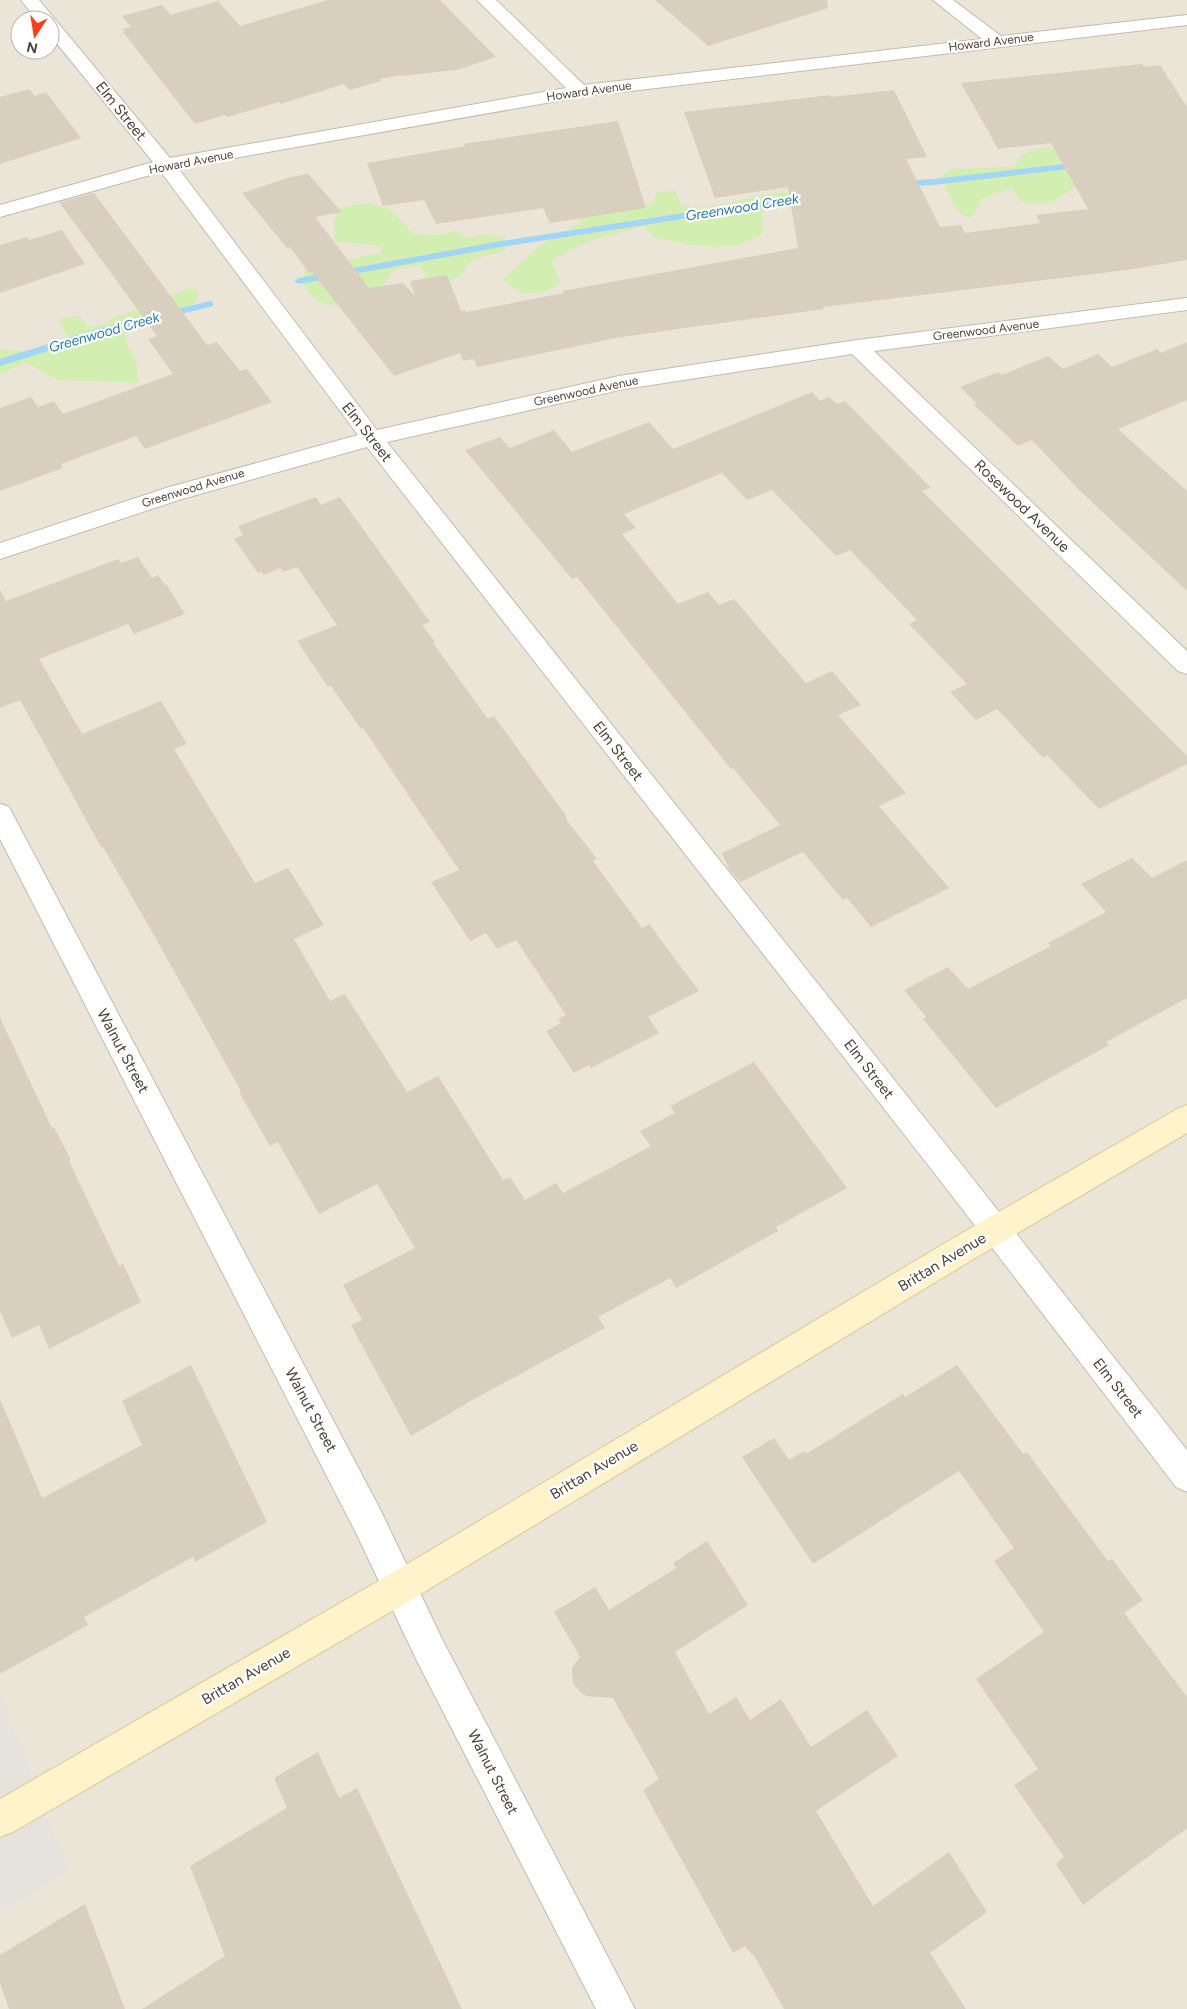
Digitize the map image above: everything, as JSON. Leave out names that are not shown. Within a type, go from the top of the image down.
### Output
[{"type":"main road","name":"Brittan Avenue","points":[[0,1820],[399,1588],[996,1230],[1187,1118]]},
{"type":"street","points":[[30,0],[38,10]]},
{"type":"street","points":[[486,0],[580,90]]},
{"type":"street","points":[[942,0],[996,41]]},
{"type":"street","name":"Howard Avenue","points":[[0,211],[165,165],[580,90],[1187,20]]},
{"type":"street","name":"Elm Street","points":[[60,36],[165,165],[372,438],[996,1230],[1187,1476]]},
{"type":"street","name":"Greenwood Avenue","points":[[0,551],[174,493],[372,438],[619,383],[857,346],[1187,304]]},
{"type":"street","name":"Rosewood Avenue","points":[[857,346],[1187,665]]},
{"type":"street","name":"Walnut Street","points":[[0,814],[368,1521],[399,1588],[616,2009]]},
{"type":"shaded area","points":[[0,0],[1187,0],[1187,2009],[0,2009],[0,1914],[69,1873],[0,1693]]},
{"type":"shaded area","points":[[0,1693],[69,1873],[0,1914]]},
{"type":"green space","points":[[1066,147],[1089,178],[1050,203],[1024,203],[1011,188],[982,199],[971,219],[957,211],[941,177],[950,169],[1014,167],[1023,154],[1038,149]]},
{"type":"green space","points":[[851,183],[797,224],[789,206],[777,206],[762,212],[763,234],[741,244],[719,247],[675,242],[653,237],[646,226],[586,243],[552,261],[560,283],[545,292],[521,294],[503,279],[540,246],[578,224],[591,204],[624,209],[653,203],[657,192],[675,191],[681,205],[704,208],[763,195]]},
{"type":"green space","points":[[369,203],[393,211],[413,234],[438,235],[456,231],[466,238],[487,234],[504,238],[507,250],[473,259],[460,276],[442,285],[430,284],[420,265],[394,270],[380,291],[335,307],[317,300],[303,285],[305,264],[321,264],[381,253],[381,246],[335,241],[334,219],[342,207]]},
{"type":"green space","points":[[192,288],[200,292],[195,302],[183,314],[146,324],[123,333],[136,362],[139,383],[57,380],[26,362],[0,375],[0,349],[20,351],[71,345],[59,319],[79,316],[88,327],[107,324],[111,319]]},
{"type":"building","points":[[328,0],[440,0],[496,57],[457,70],[400,75],[380,79],[381,81],[350,90],[344,84],[281,104],[279,102],[195,124],[123,32],[125,32],[123,29],[131,27],[122,16],[162,5],[171,15],[218,1],[240,26]]},
{"type":"building","points":[[655,0],[827,0],[828,8],[708,46]]},
{"type":"building","points":[[1142,64],[1144,67],[1160,65],[1187,107],[1187,260],[1127,270],[823,307],[824,309],[616,338],[477,367],[474,359],[463,361],[460,353],[394,376],[312,272],[309,273],[290,247],[287,248],[242,193],[291,177],[308,174],[342,212],[315,217],[369,288],[403,283],[415,296],[410,281],[447,275],[461,311],[465,310],[466,312],[564,293],[562,291],[798,248],[788,187],[715,198],[684,112],[831,95],[831,97],[894,90],[927,157],[906,159],[940,227],[961,225],[965,233],[1040,223],[1036,215],[1088,209],[1051,143],[998,149],[961,83]]},
{"type":"building","points":[[29,89],[35,96],[46,92],[81,138],[0,164],[0,97]]},
{"type":"building","points":[[618,121],[646,208],[550,223],[543,208],[436,224],[424,200],[383,206],[367,163],[466,146],[463,144]]},
{"type":"building","points":[[94,193],[207,345],[217,342],[240,371],[247,369],[272,402],[145,449],[136,436],[61,464],[63,468],[0,491],[0,408],[31,397],[38,407],[54,401],[63,414],[173,374],[148,339],[157,336],[59,202]]},
{"type":"building","points":[[62,230],[85,264],[0,293],[0,245],[27,237],[29,240]]},
{"type":"building","points":[[1187,342],[1187,400],[1118,429],[1187,491],[1187,591],[1080,491],[1032,440],[1018,446],[974,405],[977,404],[960,387],[998,372],[1002,375],[1048,356],[1063,369],[1098,354],[1112,367],[1157,349],[1161,353]]},
{"type":"building","points":[[812,392],[820,401],[829,397],[837,404],[845,401],[931,488],[922,491],[1187,756],[1187,764],[1099,809],[1047,755],[1043,758],[997,709],[976,720],[950,692],[967,684],[909,624],[917,620],[850,550],[836,556],[772,490],[747,500],[722,473],[624,514],[636,528],[622,534],[678,604],[708,592],[719,605],[734,599],[806,683],[832,671],[861,705],[838,715],[906,793],[879,806],[949,888],[871,927],[847,898],[843,900],[803,852],[740,882],[729,869],[722,853],[780,825],[733,768],[731,769],[577,577],[572,579],[465,450],[500,437],[510,448],[554,430],[572,452],[649,422],[673,449]]},
{"type":"building","points":[[316,497],[321,505],[340,497],[430,622],[422,625],[488,719],[494,716],[567,817],[565,818],[597,859],[593,861],[642,928],[649,924],[699,991],[648,1017],[659,1033],[591,1068],[589,1065],[574,1073],[546,1031],[561,1023],[558,1019],[566,1015],[516,940],[497,949],[486,933],[470,941],[431,882],[459,870],[363,728],[361,729],[331,686],[328,687],[297,641],[337,625],[297,567],[283,572],[280,568],[264,575],[261,572],[258,573],[234,539],[243,535],[238,527],[243,524]]},
{"type":"building","points":[[138,557],[152,578],[158,575],[166,584],[185,614],[134,634],[128,624],[39,659],[82,734],[161,701],[187,744],[174,749],[255,883],[288,868],[324,925],[294,939],[330,1001],[345,994],[407,1092],[438,1076],[503,1180],[510,1177],[525,1200],[556,1183],[563,1193],[651,1146],[640,1131],[675,1113],[670,1106],[754,1062],[847,1188],[776,1227],[778,1231],[676,1288],[670,1278],[598,1317],[605,1328],[476,1398],[411,1436],[351,1325],[362,1320],[343,1285],[415,1248],[377,1184],[319,1214],[278,1142],[270,1146],[151,930],[103,847],[101,847],[20,700],[0,708],[0,590],[6,601],[118,559],[121,563]]},
{"type":"building","points":[[1132,858],[1152,878],[1187,860],[1187,998],[1106,1042],[1109,1045],[996,1108],[923,1019],[926,1017],[904,990],[948,967],[968,989],[1051,946],[1048,943],[1106,912],[1081,884]]},
{"type":"building","points":[[0,1018],[52,1128],[54,1127],[71,1160],[69,1161],[119,1266],[123,1264],[141,1302],[49,1349],[39,1325],[12,1338],[0,1311]]},
{"type":"building","points":[[191,1365],[267,1522],[195,1562],[193,1557],[84,1617],[88,1625],[0,1674],[0,1399],[42,1498],[142,1445],[122,1401]]},
{"type":"building","points":[[957,1365],[1023,1454],[1027,1452],[1108,1561],[1112,1559],[1143,1600],[1124,1613],[1187,1697],[1187,1828],[1083,1905],[1056,1864],[1064,1857],[1014,1785],[1038,1769],[976,1679],[1044,1632],[994,1561],[1014,1548],[959,1471],[813,1564],[742,1457],[774,1438],[789,1460],[804,1451],[806,1454],[903,1394],[905,1397]]},
{"type":"building","points":[[707,1541],[748,1605],[675,1652],[709,1714],[736,1697],[750,1720],[781,1699],[811,1747],[867,1710],[898,1756],[816,1811],[873,1906],[949,1852],[987,1912],[930,1953],[966,2009],[784,2009],[753,1954],[745,1946],[733,1953],[643,1790],[659,1779],[613,1698],[587,1696],[581,1693],[573,1683],[572,1668],[580,1657],[554,1612],[595,1587],[609,1610],[676,1568],[673,1563]]},
{"type":"building","points":[[318,1752],[339,1798],[357,1788],[462,2009],[142,2009],[225,1956],[190,1866],[287,1808],[274,1778]]},
{"type":"building","points":[[85,1904],[125,2009],[9,2009],[0,1983],[0,1955]]},
{"type":"waterway","name":"Greenwood Creek","points":[[899,184],[934,182],[1082,165]]},
{"type":"waterway","name":"Greenwood Creek","points":[[299,281],[501,244],[809,197]]},
{"type":"waterway","name":"Greenwood Creek","points":[[0,363],[97,332],[209,304]]}]
